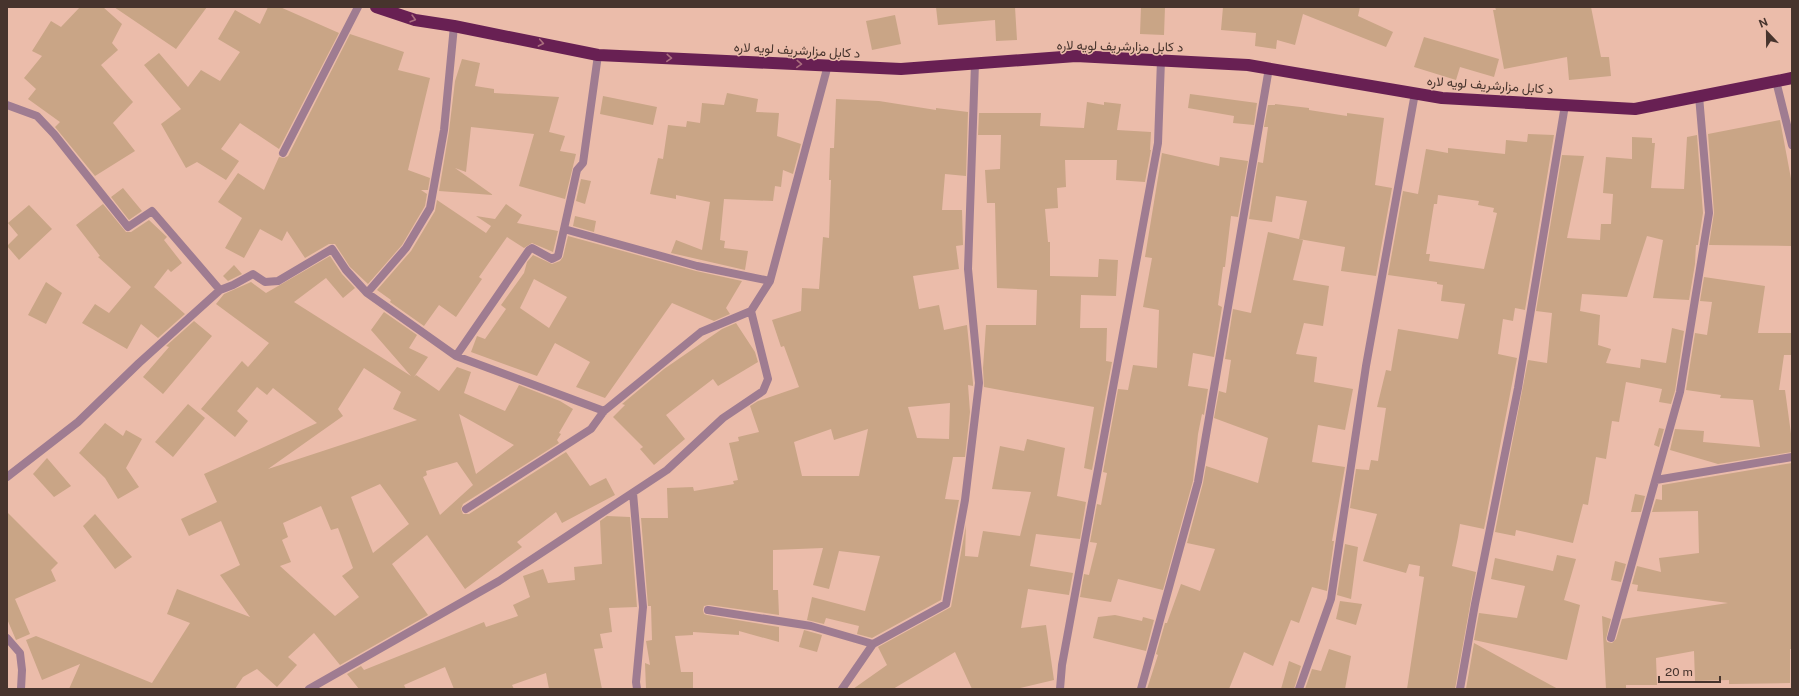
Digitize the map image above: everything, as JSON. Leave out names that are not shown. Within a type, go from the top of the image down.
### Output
[{"type":"highway","name":"د کابل مزارشریف لویه لاره","points":[[376,7],[415,20],[454,26],[598,54],[901,69],[1076,56],[1161,60],[1248,65],[1442,98],[1635,109],[1792,78]]},
{"type":"street","points":[[283,153],[358,7]]},
{"type":"street","points":[[367,293],[406,248],[430,208],[444,130],[454,26]]},
{"type":"street","points":[[456,356],[529,250],[532,248],[552,259],[556,259],[558,256],[577,170],[583,163],[598,54]]},
{"type":"street","points":[[1060,689],[1062,665],[1158,143],[1161,60]]},
{"type":"street","points":[[842,689],[873,644],[946,604],[964,507],[979,383],[968,269],[976,63]]},
{"type":"street","points":[[466,509],[591,429],[604,411],[701,332],[751,311],[770,281],[828,65]]},
{"type":"street","points":[[1141,689],[1198,482],[1269,68]]},
{"type":"street","points":[[1776,81],[1792,145]]},
{"type":"street","points":[[1299,689],[1331,599],[1366,366],[1415,93]]},
{"type":"street","points":[[1611,638],[1680,392],[1709,213],[1699,96]]},
{"type":"street","points":[[7,105],[37,116],[54,134],[128,227],[152,211],[220,290]]},
{"type":"street","points":[[1460,689],[1475,604],[1518,388],[1565,105]]},
{"type":"street","points":[[564,229],[697,266],[770,281]]},
{"type":"street","points":[[7,477],[78,422],[139,363],[220,290],[253,274],[265,282],[278,281],[332,248],[346,270],[367,293],[456,356],[604,411]]},
{"type":"street","points":[[309,689],[499,581],[667,470],[723,418],[763,391],[768,380],[751,311]]},
{"type":"street","points":[[1656,480],[1792,457]]},
{"type":"street","points":[[633,493],[643,607],[636,682],[637,689]]},
{"type":"street","points":[[708,610],[811,626],[873,644]]},
{"type":"street","points":[[7,638],[20,653],[22,670],[21,689]]},
{"type":"building","points":[[80,7],[103,7],[122,24],[112,43],[118,50],[101,65],[133,102],[113,123],[135,151],[95,176],[55,127],[60,122],[28,99],[36,89],[24,78],[42,56],[32,51],[51,21],[61,27]]},
{"type":"building","points":[[114,7],[207,7],[176,49]]},
{"type":"building","points":[[268,7],[280,7],[339,33],[279,149],[240,123],[221,149],[239,161],[226,180],[197,162],[186,168],[161,124],[181,109],[144,65],[159,53],[188,87],[201,70],[220,81],[240,52],[218,39],[235,10],[260,24]]},
{"type":"building","points":[[936,7],[1015,7],[1017,40],[996,41],[995,20],[938,25]]},
{"type":"building","points":[[1141,7],[1165,7],[1164,35],[1140,34]]},
{"type":"building","points":[[1223,7],[1360,7],[1358,16],[1393,32],[1386,47],[1303,14],[1295,45],[1277,40],[1276,49],[1255,46],[1256,33],[1221,30]]},
{"type":"building","points":[[1495,7],[1591,7],[1601,57],[1609,57],[1611,76],[1569,80],[1567,57],[1504,69],[1493,10],[1496,10]]},
{"type":"building","points":[[895,15],[901,44],[872,50],[866,21]]},
{"type":"building","points":[[350,34],[404,52],[398,70],[430,78],[408,170],[430,178],[428,190],[421,190],[427,194],[425,206],[402,245],[368,284],[350,267],[335,244],[329,244],[305,258],[287,231],[282,241],[260,229],[244,258],[225,248],[242,218],[218,202],[238,173],[264,190],[279,157],[284,158],[288,156]]},
{"type":"building","points":[[1424,37],[1499,59],[1494,77],[1460,67],[1456,80],[1414,67]]},
{"type":"building","points":[[462,59],[480,63],[475,86],[494,89],[494,93],[559,97],[549,132],[565,136],[560,151],[576,154],[565,199],[519,186],[534,134],[471,127],[466,172],[455,168],[493,195],[439,191],[449,131],[455,81]]},
{"type":"building","points":[[727,93],[758,99],[756,112],[779,113],[777,136],[801,144],[793,174],[783,170],[781,187],[775,186],[773,201],[724,199],[720,240],[725,241],[724,248],[748,251],[745,270],[671,253],[676,240],[702,250],[710,202],[676,195],[676,199],[650,194],[658,158],[663,159],[668,125],[686,127],[687,121],[700,123],[702,103],[724,105]]},
{"type":"building","points":[[1190,94],[1257,103],[1254,125],[1233,123],[1234,116],[1188,108]]},
{"type":"building","points":[[603,96],[657,107],[653,125],[600,114]]},
{"type":"building","points":[[836,99],[879,101],[936,110],[936,108],[968,112],[966,176],[945,174],[942,210],[962,210],[963,245],[956,246],[959,269],[913,276],[919,309],[939,305],[944,330],[967,325],[973,383],[973,386],[968,385],[970,412],[965,457],[953,457],[945,499],[959,500],[941,600],[872,638],[857,634],[859,626],[826,618],[824,624],[807,620],[812,597],[865,611],[880,556],[839,551],[829,589],[813,585],[823,548],[773,550],[773,590],[778,590],[779,615],[709,605],[704,606],[703,610],[704,614],[707,615],[779,627],[779,642],[739,631],[739,635],[693,632],[693,635],[675,636],[681,672],[693,672],[693,689],[646,689],[645,663],[650,665],[646,641],[652,640],[651,606],[648,606],[641,518],[668,518],[667,488],[693,487],[694,491],[734,484],[733,481],[738,480],[729,443],[739,441],[738,437],[759,432],[750,406],[758,401],[799,387],[784,346],[781,347],[772,320],[801,311],[802,288],[819,289],[823,237],[829,238],[831,180],[829,180],[830,148],[834,148]],"holes":[[[950,403],[949,439],[917,438],[908,407]],[[831,429],[834,440],[868,429],[859,476],[802,476],[794,442]]]},
{"type":"building","points":[[1087,102],[1104,105],[1104,102],[1121,104],[1117,130],[1151,132],[1151,150],[1145,182],[1116,180],[1117,160],[1065,160],[1066,187],[1057,188],[1058,208],[1045,209],[1048,242],[1050,242],[1050,276],[1098,277],[1099,259],[1118,260],[1116,296],[1081,295],[1080,328],[1107,328],[1106,361],[1112,362],[1092,470],[1084,468],[1094,407],[984,387],[983,368],[986,325],[1036,325],[1037,290],[997,288],[995,203],[987,203],[985,170],[1000,169],[1001,135],[978,135],[979,113],[1041,113],[1040,126],[1084,128]]},
{"type":"building","points":[[1275,104],[1309,108],[1309,110],[1347,116],[1347,113],[1384,118],[1375,185],[1392,188],[1376,276],[1341,271],[1345,247],[1299,239],[1307,201],[1276,196],[1272,222],[1249,219],[1258,162],[1263,163],[1268,127],[1264,127],[1268,105]]},
{"type":"building","points":[[1780,120],[1792,184],[1792,246],[1709,245],[1714,213],[1708,134]]},
{"type":"building","points":[[1528,134],[1554,135],[1525,310],[1515,308],[1513,321],[1503,319],[1498,354],[1517,358],[1484,529],[1460,524],[1452,566],[1476,572],[1455,689],[1407,689],[1424,577],[1419,576],[1420,566],[1409,564],[1406,573],[1363,561],[1377,514],[1350,508],[1356,469],[1369,470],[1371,460],[1378,461],[1386,408],[1377,407],[1386,370],[1391,371],[1398,329],[1458,339],[1465,304],[1441,301],[1443,285],[1437,284],[1437,282],[1388,275],[1403,191],[1418,194],[1426,149],[1448,153],[1448,148],[1505,154],[1506,140],[1527,142]],"holes":[[[1438,195],[1479,201],[1478,205],[1494,208],[1493,212],[1497,213],[1484,269],[1429,261],[1430,254],[1426,254],[1434,204],[1437,204]]]},
{"type":"building","points":[[1697,135],[1703,213],[1698,245],[1696,245],[1695,264],[1689,300],[1653,298],[1663,240],[1647,236],[1627,297],[1582,294],[1580,311],[1600,315],[1598,345],[1611,349],[1606,363],[1640,368],[1641,359],[1666,363],[1672,328],[1684,331],[1675,391],[1671,404],[1659,402],[1662,389],[1626,382],[1619,422],[1612,421],[1606,459],[1596,457],[1588,505],[1583,504],[1573,543],[1516,530],[1515,536],[1495,532],[1528,360],[1547,363],[1552,313],[1536,311],[1562,155],[1584,156],[1567,238],[1600,240],[1601,224],[1611,224],[1613,194],[1603,193],[1606,157],[1632,159],[1632,137],[1652,138],[1652,143],[1655,143],[1651,188],[1684,189],[1687,137]]},
{"type":"building","points":[[1162,153],[1219,166],[1220,157],[1248,161],[1238,217],[1231,216],[1225,267],[1223,267],[1218,305],[1222,307],[1214,357],[1193,353],[1188,386],[1208,389],[1204,415],[1202,414],[1198,434],[1193,481],[1163,590],[1118,579],[1111,602],[1080,597],[1084,574],[1089,575],[1097,543],[1090,542],[1097,504],[1101,505],[1107,473],[1103,472],[1118,389],[1128,390],[1133,365],[1157,368],[1159,310],[1143,307],[1152,258],[1145,257]]},
{"type":"building","points":[[581,179],[591,181],[585,204],[576,201]]},
{"type":"building","points":[[123,188],[142,211],[129,220],[111,197]]},
{"type":"building","points":[[437,200],[486,233],[491,226],[476,216],[495,219],[506,204],[522,215],[517,223],[558,231],[553,252],[532,243],[524,248],[507,237],[479,277],[482,279],[456,317],[439,305],[424,326],[390,302],[391,300],[377,290],[411,251],[435,211]]},
{"type":"building","points":[[103,204],[126,232],[131,232],[149,220],[167,237],[164,240],[182,263],[171,272],[168,269],[154,287],[185,314],[158,338],[141,324],[127,349],[82,323],[95,304],[109,313],[131,287],[98,257],[100,256],[76,225]]},
{"type":"building","points":[[29,205],[52,229],[19,260],[7,246],[18,235],[8,223]]},
{"type":"building","points":[[575,216],[596,221],[594,232],[573,226]]},
{"type":"building","points":[[1268,232],[1303,240],[1293,280],[1329,286],[1323,326],[1304,323],[1296,354],[1317,357],[1314,382],[1353,389],[1345,430],[1318,425],[1312,462],[1345,467],[1332,541],[1334,541],[1327,591],[1312,587],[1299,623],[1291,620],[1273,666],[1244,652],[1229,689],[1147,689],[1158,655],[1156,654],[1165,623],[1167,623],[1181,584],[1200,591],[1215,549],[1187,543],[1206,466],[1258,483],[1268,438],[1214,418],[1219,391],[1226,393],[1231,360],[1225,359],[1233,309],[1251,313]]},
{"type":"building","points":[[568,236],[696,271],[742,281],[726,308],[730,314],[714,321],[672,303],[605,398],[576,387],[590,362],[555,343],[537,376],[471,352],[477,336],[485,339],[506,309],[501,305],[524,273],[527,262],[533,255],[552,264],[560,261],[563,257]],"holes":[[[534,279],[567,297],[549,328],[520,308]]]},
{"type":"building","points":[[330,256],[342,274],[355,288],[343,298],[326,278],[294,302],[411,376],[371,330],[384,312],[417,335],[409,348],[428,357],[414,377],[416,375],[439,391],[457,367],[471,372],[464,393],[505,411],[519,385],[560,401],[573,409],[559,433],[561,434],[557,440],[559,443],[463,504],[461,509],[463,514],[469,514],[566,452],[590,486],[606,478],[615,495],[562,523],[556,512],[517,542],[522,547],[465,589],[427,535],[392,564],[428,615],[340,665],[314,633],[288,657],[297,665],[277,687],[257,669],[243,677],[235,689],[69,689],[80,664],[42,680],[26,640],[36,636],[152,683],[190,623],[167,614],[177,589],[250,617],[220,575],[240,565],[221,521],[189,536],[181,519],[217,502],[204,474],[317,423],[273,388],[267,395],[257,387],[237,411],[248,421],[235,437],[201,409],[242,361],[248,367],[269,343],[216,304],[224,294],[251,282],[266,293]],"holes":[[[364,368],[401,392],[393,409],[417,420],[268,469],[343,416],[338,409]],[[459,414],[514,445],[476,474]],[[457,462],[473,485],[440,515],[423,477],[427,475],[426,471]],[[380,484],[409,524],[373,553],[351,497]],[[321,506],[331,530],[338,528],[353,568],[342,576],[359,597],[335,616],[280,566],[291,562],[282,540],[288,537],[283,523]]]},
{"type":"building","points":[[234,265],[242,274],[228,281],[223,276]]},
{"type":"building","points":[[1704,277],[1765,286],[1758,333],[1792,333],[1792,355],[1784,355],[1779,390],[1785,390],[1792,441],[1792,452],[1718,464],[1670,450],[1675,429],[1704,431],[1703,442],[1760,447],[1753,400],[1720,398],[1721,395],[1686,390],[1695,333],[1707,335],[1712,302],[1700,301]]},
{"type":"building","points":[[46,282],[62,293],[46,324],[28,315]]},
{"type":"building","points":[[194,321],[212,336],[163,394],[143,377],[169,347],[166,346]]},
{"type":"building","points":[[736,323],[755,352],[758,362],[718,386],[713,379],[666,415],[685,439],[654,465],[640,449],[643,447],[613,417],[625,405],[622,404],[664,369],[722,329]]},
{"type":"building","points":[[188,404],[205,418],[173,457],[155,442]]},
{"type":"building","points":[[105,423],[123,436],[126,430],[142,439],[126,468],[139,487],[118,499],[105,478],[79,453]]},
{"type":"building","points":[[1659,428],[1664,429],[1659,447],[1654,445]]},
{"type":"building","points":[[1027,439],[1065,448],[1057,496],[1086,502],[1080,539],[1036,534],[1030,566],[1073,573],[1069,595],[1028,589],[1021,628],[1046,625],[1054,680],[1016,689],[972,689],[955,652],[893,689],[853,689],[887,665],[878,647],[951,607],[966,525],[965,556],[978,557],[983,531],[1020,536],[1031,492],[992,489],[1000,446],[1024,451]]},
{"type":"building","points":[[47,458],[71,486],[54,497],[33,474]]},
{"type":"building","points":[[1792,463],[1792,637],[1790,649],[1790,683],[1729,684],[1729,680],[1695,681],[1694,651],[1656,658],[1657,685],[1626,685],[1626,689],[1606,689],[1602,616],[1611,619],[1606,639],[1607,642],[1612,643],[1616,639],[1622,619],[1728,603],[1637,591],[1638,585],[1632,584],[1637,566],[1661,572],[1659,558],[1699,553],[1698,511],[1652,512],[1656,499],[1662,500],[1662,485]]},
{"type":"building","points":[[1635,494],[1645,496],[1641,512],[1631,512]]},
{"type":"building","points":[[7,512],[58,563],[51,570],[56,581],[15,599],[30,634],[16,640],[7,619]]},
{"type":"building","points":[[95,514],[132,557],[115,569],[83,526]]},
{"type":"building","points":[[607,516],[630,517],[637,607],[609,608],[612,632],[600,634],[603,648],[594,649],[602,689],[549,689],[546,673],[512,685],[514,689],[454,689],[445,667],[404,685],[406,689],[359,689],[347,674],[361,666],[364,670],[484,622],[486,627],[518,616],[513,605],[530,597],[523,576],[543,569],[548,583],[575,580],[574,567],[602,564],[600,521]]},
{"type":"building","points":[[1345,544],[1358,547],[1351,599],[1337,595]]},
{"type":"building","points":[[1557,555],[1576,559],[1564,600],[1580,605],[1567,660],[1474,640],[1479,613],[1517,618],[1525,586],[1491,579],[1495,558],[1553,571]]},
{"type":"building","points":[[1615,561],[1626,564],[1621,582],[1611,580]]},
{"type":"building","points":[[1340,601],[1362,604],[1356,625],[1336,619]]},
{"type":"building","points":[[1115,615],[1142,621],[1143,617],[1154,620],[1146,651],[1093,638],[1098,617]]},
{"type":"building","points":[[804,630],[822,635],[817,652],[799,647]]},
{"type":"building","points":[[1474,643],[1558,689],[1466,689]]},
{"type":"building","points":[[1329,649],[1351,656],[1345,689],[1305,689],[1312,669],[1321,671]]},
{"type":"building","points":[[1289,661],[1301,666],[1294,689],[1281,689]]}]
